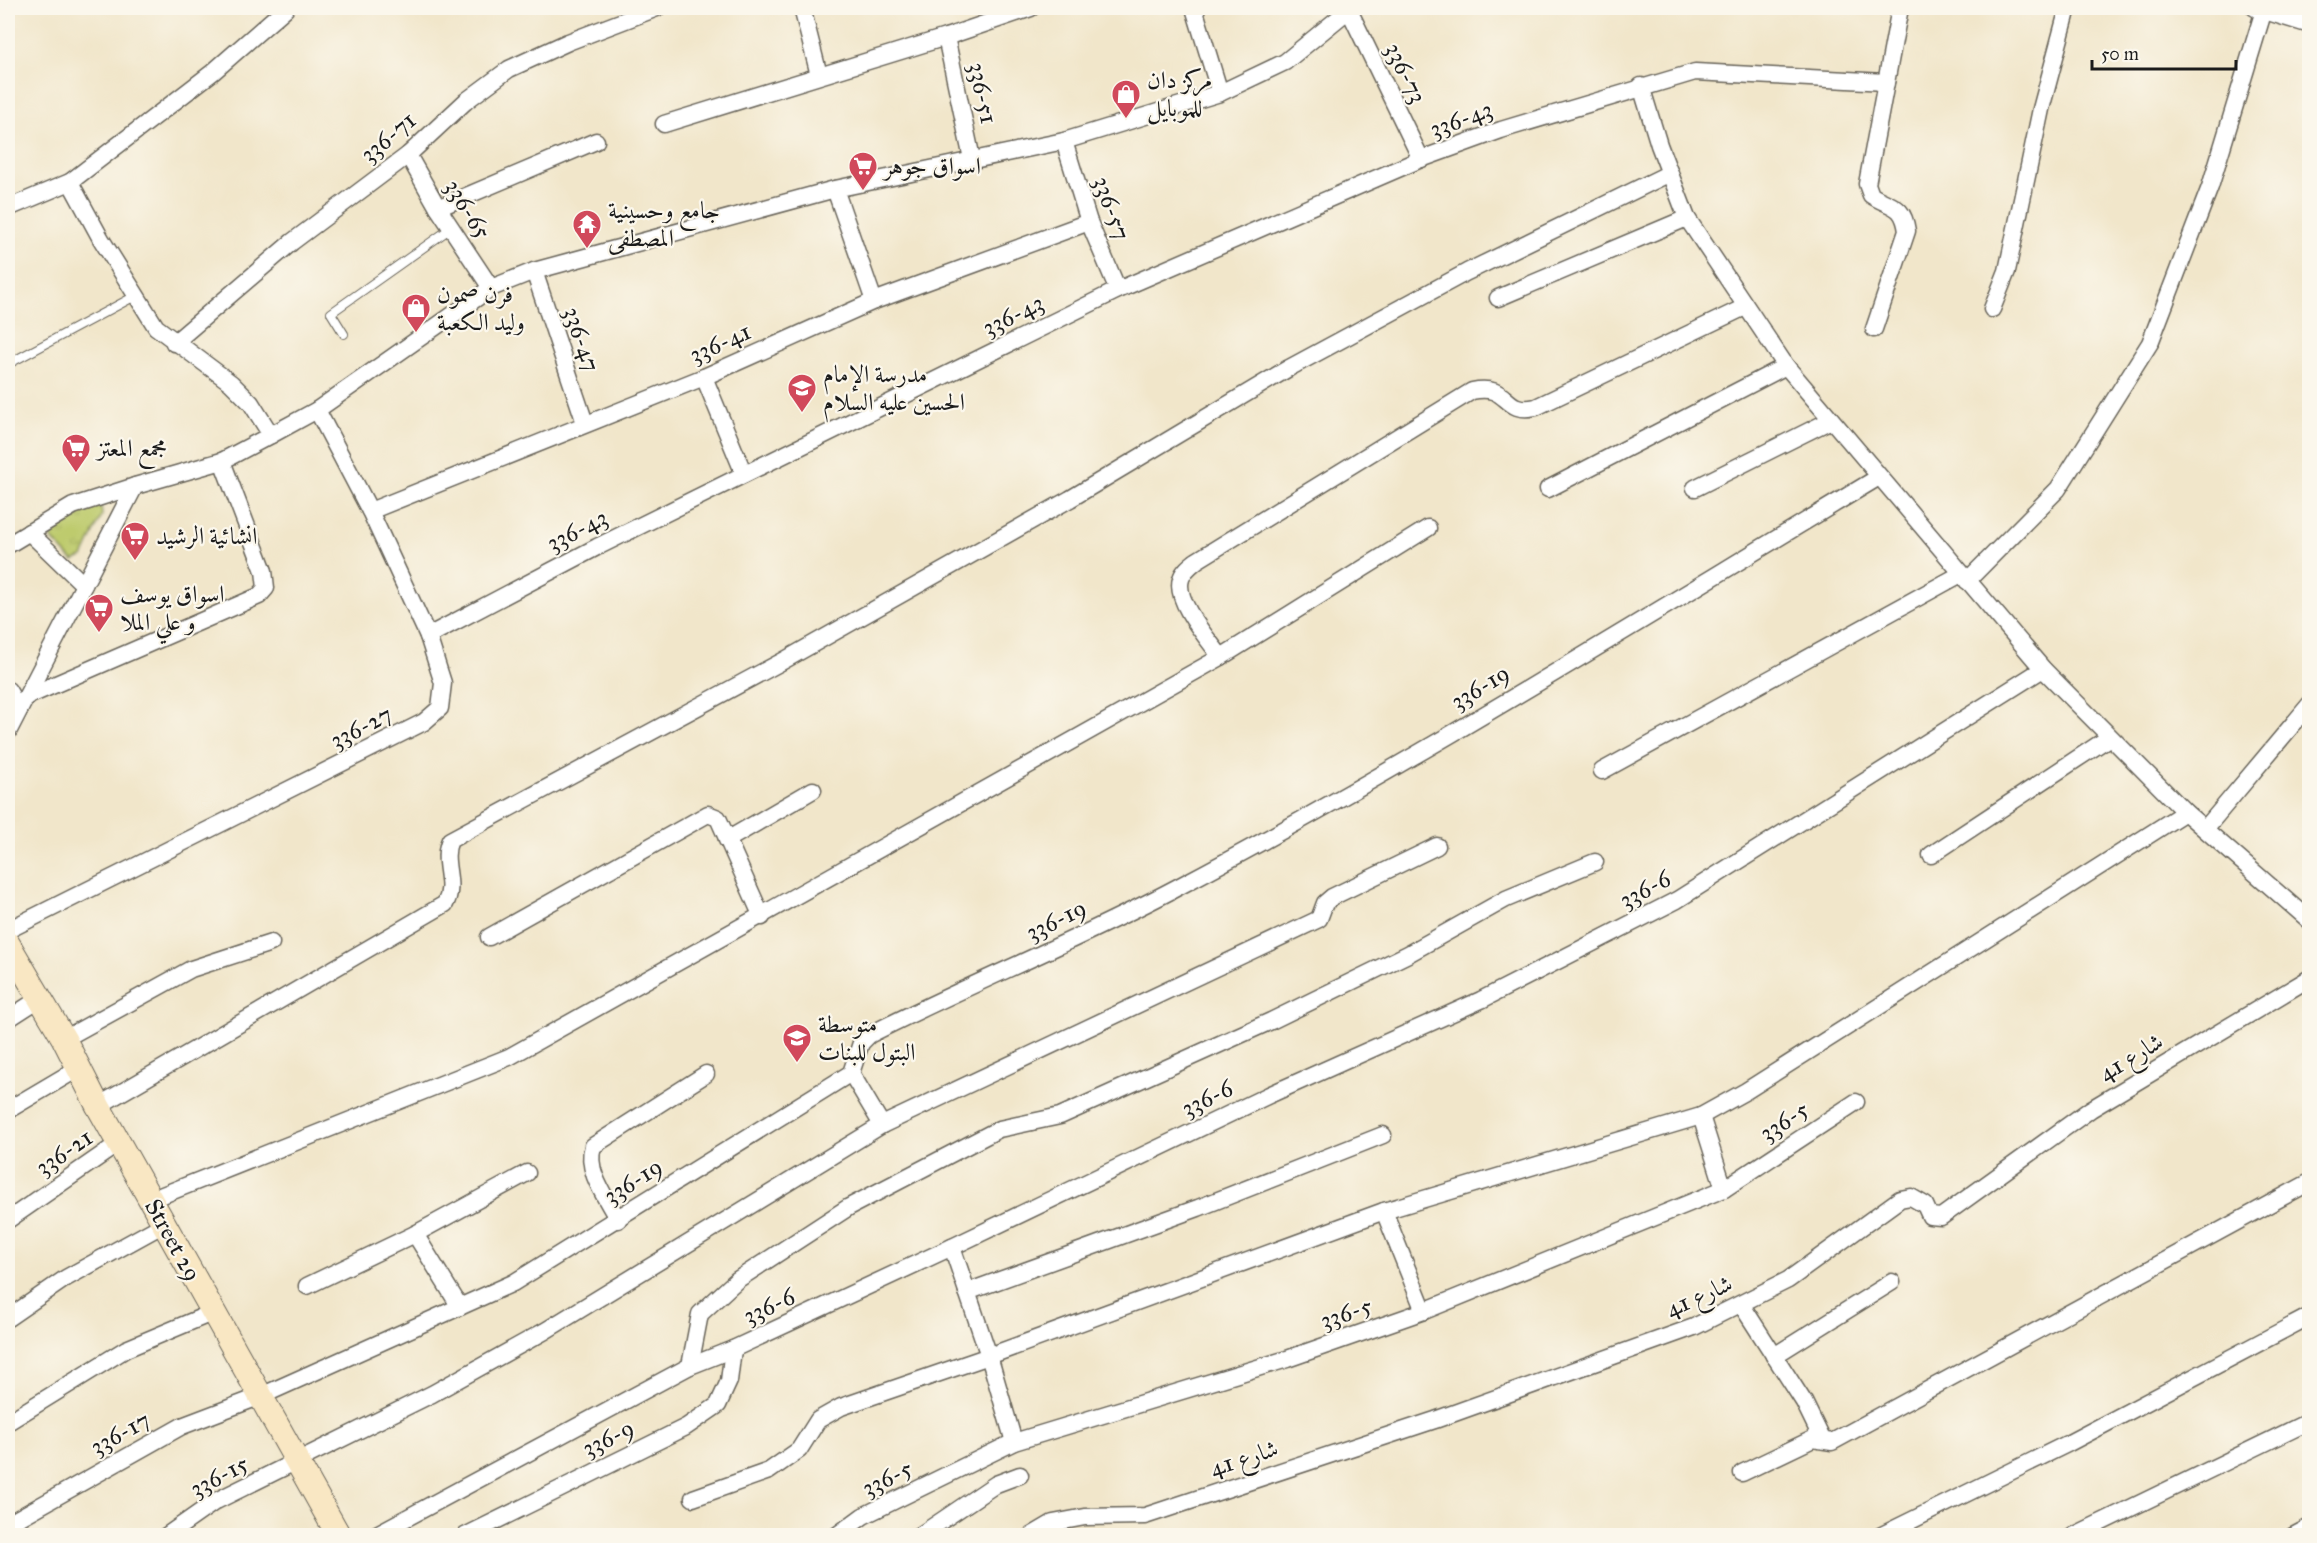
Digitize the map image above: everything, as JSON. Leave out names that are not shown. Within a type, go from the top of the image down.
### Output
[{"type":"street","points":[[8,208],[70,182],[213,72],[286,8]]},
{"type":"street","name":"336-71","points":[[174,343],[292,242],[408,155],[466,101],[509,69],[568,42],[657,8]]},
{"type":"street","points":[[802,8],[819,75]]},
{"type":"street","points":[[664,124],[946,38],[1031,8]]},
{"type":"street","points":[[1194,8],[1220,93]]},
{"type":"street","points":[[8,545],[73,506],[222,461],[271,435],[317,410],[490,288],[534,271],[835,189],[1064,141],[1220,93],[1285,62],[1349,8]]},
{"type":"street","name":"336-73","points":[[1349,8],[1421,159]]},
{"type":"street","points":[[1874,329],[1907,231],[1905,219],[1898,207],[1871,195],[1867,184],[1900,8]]},
{"type":"street","points":[[1992,309],[2007,271],[2042,109],[2068,8]]},
{"type":"street","points":[[1602,771],[1964,577],[2058,489],[2150,343],[2210,187],[2260,9],[2310,25]]},
{"type":"street","name":"336-51","points":[[946,38],[972,159]]},
{"type":"street","name":"336-43","points":[[428,636],[597,547],[1118,290],[1421,159],[1501,130],[1641,86],[1695,72],[1886,82]]},
{"type":"street","points":[[1641,86],[1687,218],[1786,366],[2043,669],[2185,812],[2310,921]]},
{"type":"street","points":[[438,208],[596,141]]},
{"type":"street","name":"336-57","points":[[1064,141],[1089,222],[1118,290]]},
{"type":"street","name":"336-65","points":[[408,155],[438,208],[490,288]]},
{"type":"street","points":[[98,1106],[445,904],[451,893],[445,854],[450,840],[793,656],[1070,499],[1289,368],[1467,272],[1670,173]]},
{"type":"street","points":[[70,182],[101,239],[156,327],[174,343],[231,383],[251,403],[271,435]]},
{"type":"street","points":[[835,189],[874,301]]},
{"type":"street","points":[[1498,298],[1687,218]]},
{"type":"street","name":"336-41","points":[[370,511],[704,377],[874,301],[1089,222]]},
{"type":"street","name":"336-47","points":[[534,271],[585,423]]},
{"type":"street","points":[[1221,657],[1183,603],[1180,580],[1184,572],[1196,561],[1472,391],[1487,388],[1502,394],[1512,406],[1522,410],[1536,406],[1745,307]]},
{"type":"street","points":[[1548,489],[1786,366]]},
{"type":"street","points":[[704,377],[744,474]]},
{"type":"street","name":"336-27","points":[[8,930],[424,722],[440,708],[443,683],[428,636],[370,511],[317,410]]},
{"type":"street","points":[[1695,488],[1831,420]]},
{"type":"street","points":[[22,704],[259,596],[266,588],[264,571],[222,461]]},
{"type":"street","name":"336-19","points":[[261,1396],[513,1283],[618,1220],[851,1073],[861,1043],[869,1035],[1178,888],[1400,763],[1879,477]]},
{"type":"street","points":[[8,732],[135,486]]},
{"type":"street","points":[[150,1200],[509,1057],[762,917],[1221,657],[1428,528]]},
{"type":"street","points":[[29,532],[84,585]]},
{"type":"street","name":"336-6","points":[[373,1536],[690,1366],[733,1349],[952,1247],[1269,1095],[1481,1000],[1677,900],[2043,669]]},
{"type":"street","points":[[8,690],[22,704]]},
{"type":"street","points":[[2205,829],[2310,704]]},
{"type":"street","points":[[1930,855],[2110,737]]},
{"type":"street","points":[[727,840],[813,790]]},
{"type":"street","points":[[693,1498],[769,1471],[798,1450],[818,1420],[841,1407],[989,1356],[1384,1211],[1701,1116],[1746,1091],[2185,812]]},
{"type":"street","points":[[489,937],[708,814],[718,818],[762,917]]},
{"type":"street","name":"336-15","points":[[166,1536],[216,1501],[298,1463],[432,1394],[545,1331],[882,1125],[1319,919],[1325,903],[1332,897],[1437,846]]},
{"type":"street","points":[[690,1366],[700,1314],[737,1280],[849,1207],[999,1128],[1060,1116],[1271,1021],[1408,954],[1506,898],[1595,862]]},
{"type":"street","points":[[64,1039],[191,969],[271,943]]},
{"type":"street","name":"Street 29","points":[[8,944],[64,1039],[150,1200],[339,1536]]},
{"type":"street","name":"شارع 41","points":[[1031,1536],[1053,1523],[1085,1516],[1145,1516],[1436,1420],[1694,1327],[1788,1280],[1900,1199],[1911,1197],[1924,1205],[1930,1216],[1941,1217],[2091,1109],[2310,978]]},
{"type":"street","points":[[8,1019],[39,999]]},
{"type":"street","points":[[8,1110],[79,1068]]},
{"type":"street","points":[[851,1073],[882,1125]]},
{"type":"street","points":[[618,1220],[593,1171],[590,1158],[593,1146],[706,1074]]},
{"type":"street","name":"336-5","points":[[836,1536],[863,1516],[1014,1442],[1287,1359],[1425,1311],[1724,1189],[1856,1102]]},
{"type":"street","points":[[1701,1116],[1724,1189]]},
{"type":"street","points":[[967,1292],[1198,1208],[1383,1135]]},
{"type":"street","name":"336-21","points":[[8,1220],[119,1143]]},
{"type":"street","points":[[307,1286],[414,1234],[527,1173]]},
{"type":"street","points":[[1742,1473],[1813,1439],[1832,1442],[2310,1182]]},
{"type":"street","points":[[1384,1211],[1425,1311]]},
{"type":"street","points":[[8,1318],[66,1278],[164,1224]]},
{"type":"street","points":[[414,1234],[460,1307]]},
{"type":"street","points":[[952,1247],[989,1356],[1014,1442]]},
{"type":"street","points":[[1774,1356],[1892,1282]]},
{"type":"street","points":[[1741,1304],[1804,1402],[1822,1439]]},
{"type":"street","points":[[8,1422],[126,1349],[214,1312]]},
{"type":"street","points":[[1880,1536],[1915,1528],[2069,1443],[2310,1316]]},
{"type":"street","name":"336-9","points":[[465,1536],[686,1427],[718,1405],[729,1381],[733,1349]]},
{"type":"street","name":"336-17","points":[[8,1524],[182,1426],[261,1396]]},
{"type":"street","points":[[2073,1536],[2310,1421]]},
{"type":"street","points":[[919,1536],[996,1484],[1020,1476]]},
{"type":"street","points":[[2293,1536],[2310,1527]]},
{"type":"lane","points":[[344,334],[331,313],[451,228]]},
{"type":"lane","points":[[8,364],[137,295]]},
{"type":"green space","points":[[92,505],[101,507],[102,515],[83,557],[73,561],[51,538],[55,528]]},
{"type":"place","name":"مركز دان للموبايل","points":[[1126,120]]},
{"type":"place","name":"اسواق جوهر","points":[[863,192]]},
{"type":"place","name":"جامع وحسينية المصطفى","points":[[587,250]]},
{"type":"place","name":"فرن صمون وليد الكعبة","points":[[416,334]]},
{"type":"place","name":"مدرسة الإمام الحسين عليه السلام","points":[[802,414]]},
{"type":"place","name":"مجمع المعتز","points":[[76,474]]},
{"type":"place","name":"انشائية الرشيد","points":[[135,562]]},
{"type":"place","name":"اسواق يوسف و علي الملا","points":[[99,634]]},
{"type":"place","name":"متوسطة البتول للبنات","points":[[797,1064]]}]
